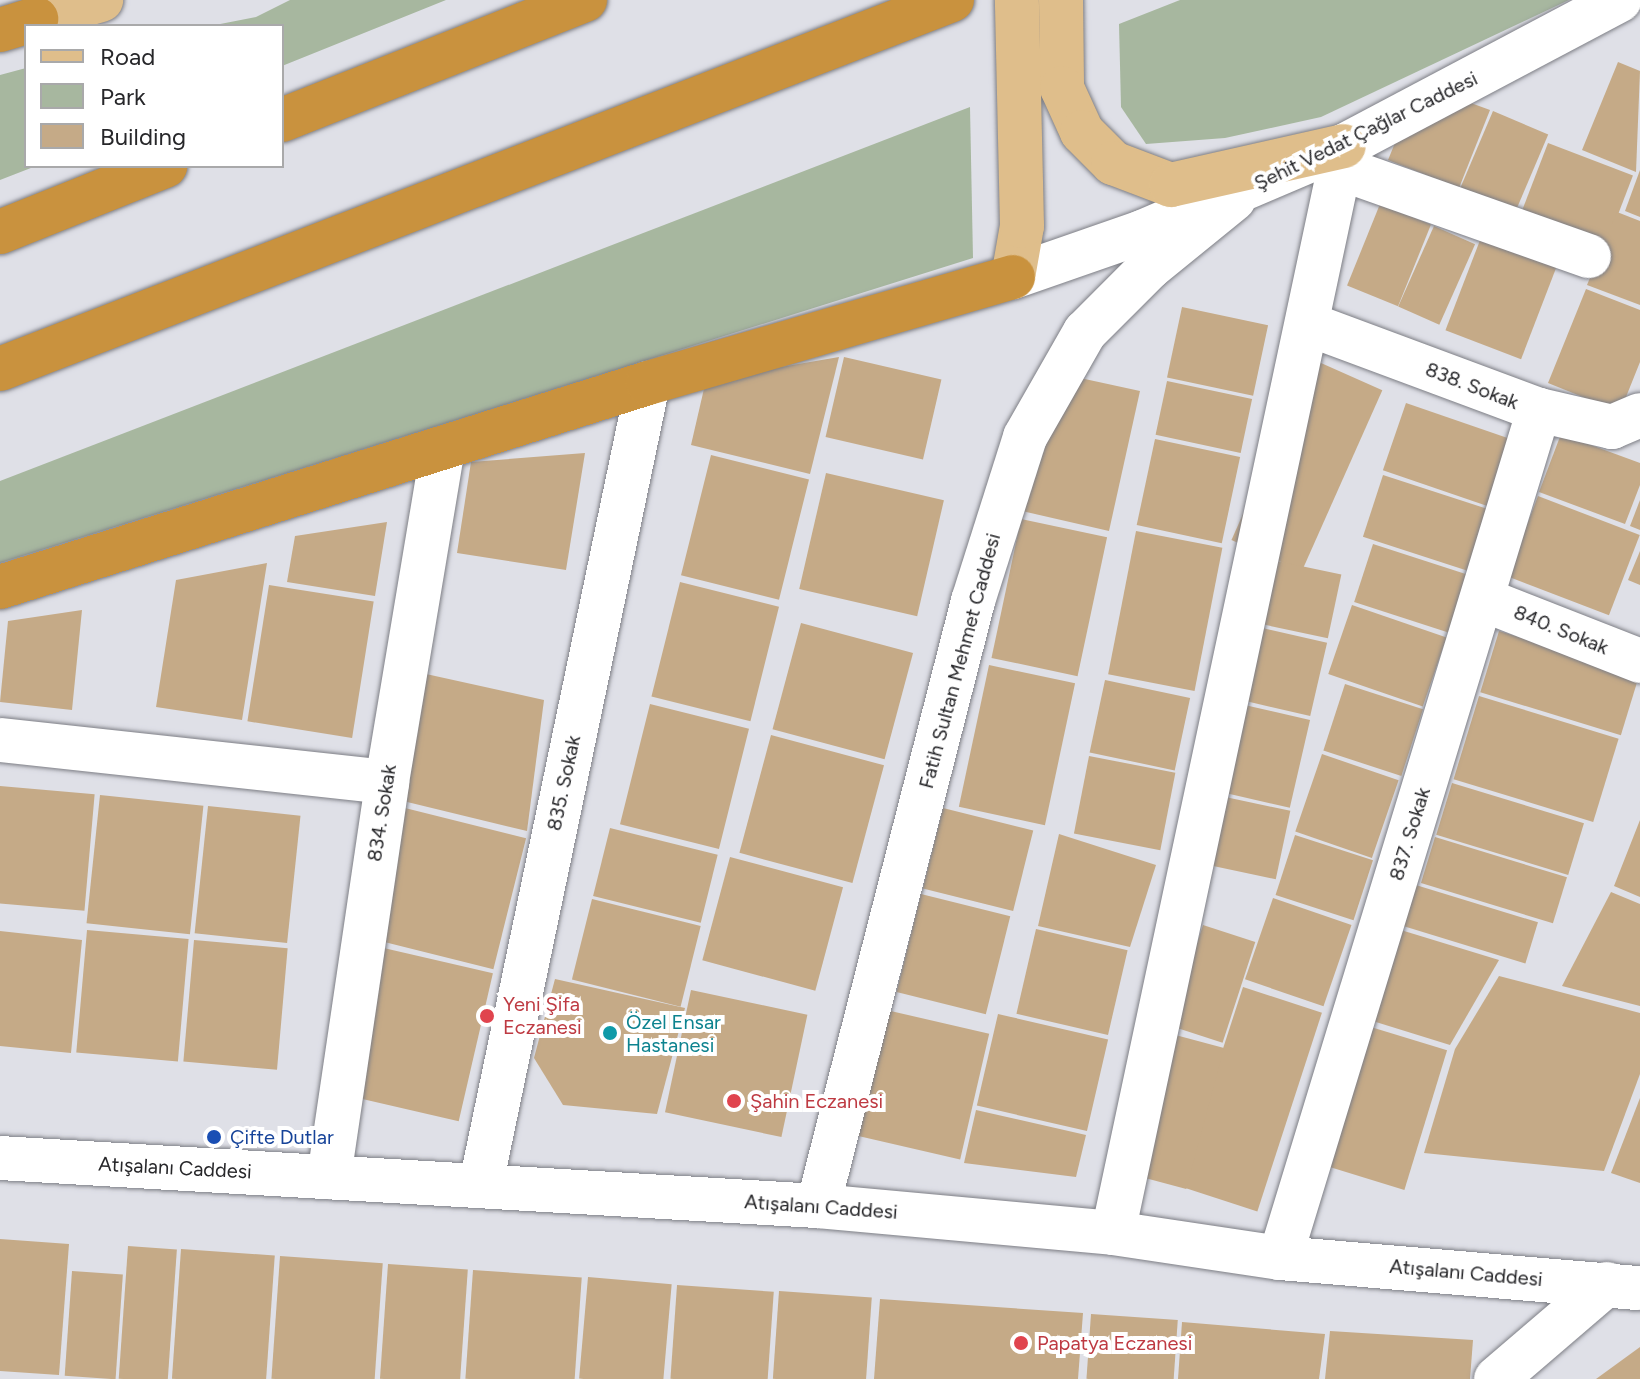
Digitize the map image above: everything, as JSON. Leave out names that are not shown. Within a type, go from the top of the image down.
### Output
[{"type":"highway","points":[[284,119],[585,0]]},
{"type":"highway","points":[[0,369],[952,0]]},
{"type":"highway","points":[[0,232],[160,168]]},
{"type":"highway","points":[[0,587],[648,383],[1013,277]]},
{"type":"main road","points":[[12,23],[101,0]]},
{"type":"main road","points":[[1013,277],[1022,226],[1017,0]]},
{"type":"main road","points":[[1061,0],[1062,88],[1082,132],[1113,163],[1171,185],[1342,157]]},
{"type":"street","name":"Şehit Vedat Çağlar Caddesi","points":[[1013,277],[1342,157],[1620,0]]},
{"type":"street","points":[[1113,1233],[1342,157],[1589,256]]},
{"type":"street","name":"Fatih Sultan Mehmet Caddesi","points":[[818,1206],[973,601],[1025,437],[1085,332],[1149,268],[1242,192]]},
{"type":"street","name":"838. Sokak","points":[[1308,324],[1539,410],[1612,427],[1640,415]]},
{"type":"street","name":"835. Sokak","points":[[481,1184],[648,383]]},
{"type":"street","name":"837. Sokak","points":[[1280,1258],[1539,410]]},
{"type":"street","name":"834. Sokak","points":[[329,1177],[387,782],[443,449]]},
{"type":"street","name":"840. Sokak","points":[[1482,599],[1640,661]]},
{"type":"street","points":[[0,740],[387,782]]},
{"type":"street","name":"Atışalanı Caddesi","points":[[0,1158],[818,1206],[1113,1233],[1280,1258],[1624,1286]]},
{"type":"street","points":[[1496,1379],[1624,1286]]},
{"type":"green space","points":[[290,0],[446,0],[284,65],[284,24],[220,24],[256,17]]},
{"type":"green space","points":[[1180,0],[1569,0],[1321,117],[1225,138],[1146,144],[1121,107],[1119,24]]},
{"type":"green space","points":[[24,69],[24,168],[31,168],[0,180],[0,75]]},
{"type":"green space","points":[[970,107],[973,258],[0,563],[0,481]]},
{"type":"building","points":[[1618,62],[1640,71],[1636,172],[1582,150]]},
{"type":"building","points":[[1460,99],[1490,110],[1459,188],[1388,160],[1397,138]]},
{"type":"building","points":[[1493,111],[1548,134],[1515,212],[1460,188]]},
{"type":"building","points":[[1548,143],[1633,176],[1606,245],[1521,212]]},
{"type":"building","points":[[1640,170],[1640,217],[1625,211]]},
{"type":"building","points":[[1380,204],[1431,225],[1398,306],[1347,286]]},
{"type":"building","points":[[1617,212],[1640,221],[1640,305],[1587,285]]},
{"type":"building","points":[[1434,226],[1475,244],[1439,325],[1398,306]]},
{"type":"building","points":[[1482,235],[1558,264],[1521,359],[1445,330]]},
{"type":"building","points":[[1586,289],[1640,310],[1640,362],[1620,412],[1548,383]]},
{"type":"building","points":[[1182,307],[1268,325],[1253,396],[1167,377]]},
{"type":"building","points":[[839,357],[810,474],[691,445],[706,380]]},
{"type":"building","points":[[844,357],[941,379],[923,459],[826,437]]},
{"type":"building","points":[[1312,359],[1382,390],[1302,571],[1231,540]]},
{"type":"building","points":[[1071,376],[1140,391],[1109,531],[1022,511]]},
{"type":"building","points":[[1167,381],[1252,399],[1241,453],[1156,435]]},
{"type":"building","points":[[1406,403],[1512,439],[1489,507],[1383,470]]},
{"type":"building","points":[[1561,434],[1640,463],[1640,485],[1625,524],[1539,492]]},
{"type":"building","points":[[1155,439],[1240,457],[1222,543],[1137,525]]},
{"type":"building","points":[[585,453],[566,570],[457,553],[471,462]]},
{"type":"building","points":[[711,455],[809,479],[779,600],[681,575]]},
{"type":"building","points":[[826,473],[944,500],[917,616],[799,589]]},
{"type":"building","points":[[1383,475],[1488,509],[1468,571],[1363,537]]},
{"type":"building","points":[[1538,496],[1640,535],[1609,615],[1507,576]]},
{"type":"building","points":[[1640,500],[1640,530],[1630,526]]},
{"type":"building","points":[[1021,519],[1107,537],[1078,676],[991,658]]},
{"type":"building","points":[[387,522],[375,596],[287,582],[295,536]]},
{"type":"building","points":[[1136,531],[1222,548],[1195,691],[1108,674]]},
{"type":"building","points":[[1373,544],[1467,575],[1448,633],[1354,602]]},
{"type":"building","points":[[1640,551],[1640,585],[1628,580]]},
{"type":"building","points":[[1268,559],[1341,575],[1328,638],[1254,623]]},
{"type":"building","points":[[267,563],[242,720],[156,707],[176,580]]},
{"type":"building","points":[[680,582],[779,607],[750,721],[651,696]]},
{"type":"building","points":[[269,585],[374,602],[352,738],[247,721]]},
{"type":"building","points":[[1352,605],[1447,638],[1423,707],[1328,674]]},
{"type":"building","points":[[82,610],[72,710],[0,702],[8,621]]},
{"type":"building","points":[[801,623],[913,653],[885,759],[773,729]]},
{"type":"building","points":[[1254,626],[1327,643],[1310,716],[1237,699]]},
{"type":"building","points":[[1499,631],[1640,674],[1621,735],[1480,692]]},
{"type":"building","points":[[989,665],[1075,683],[1045,825],[959,807]]},
{"type":"building","points":[[417,672],[544,700],[527,831],[399,800]]},
{"type":"building","points":[[1105,680],[1190,698],[1175,770],[1090,752]]},
{"type":"building","points":[[1345,684],[1423,709],[1401,776],[1323,751]]},
{"type":"building","points":[[1479,696],[1619,739],[1593,822],[1454,779]]},
{"type":"building","points":[[1236,703],[1310,720],[1290,808],[1216,791]]},
{"type":"building","points":[[650,704],[749,729],[719,849],[620,824]]},
{"type":"building","points":[[771,735],[884,765],[852,883],[739,853]]},
{"type":"building","points":[[1322,754],[1399,780],[1372,858],[1295,832]]},
{"type":"building","points":[[1089,756],[1175,773],[1160,850],[1074,834]]},
{"type":"building","points":[[1452,783],[1584,823],[1568,875],[1436,835]]},
{"type":"building","points":[[0,786],[95,794],[84,911],[0,903]]},
{"type":"building","points":[[100,795],[203,806],[190,934],[87,923]]},
{"type":"building","points":[[1216,795],[1290,811],[1276,879],[1201,863]]},
{"type":"building","points":[[208,806],[300,816],[287,943],[195,933]]},
{"type":"building","points":[[397,806],[526,838],[493,969],[364,937]]},
{"type":"building","points":[[943,808],[1033,830],[1013,911],[923,889]]},
{"type":"building","points":[[1640,820],[1640,897],[1614,886]]},
{"type":"building","points":[[610,828],[718,855],[701,923],[593,896]]},
{"type":"building","points":[[1059,834],[1156,865],[1130,947],[1038,926]]},
{"type":"building","points":[[1295,835],[1373,860],[1354,920],[1276,895]]},
{"type":"building","points":[[1435,837],[1567,877],[1553,923],[1421,883]]},
{"type":"building","points":[[730,857],[843,887],[815,991],[702,960]]},
{"type":"building","points":[[1406,882],[1538,922],[1525,963],[1393,923]]},
{"type":"building","points":[[1611,892],[1640,904],[1640,1006],[1562,986]]},
{"type":"building","points":[[921,894],[1010,916],[986,1014],[897,992]]},
{"type":"building","points":[[1273,898],[1351,925],[1323,1006],[1245,979]]},
{"type":"building","points":[[592,899],[701,926],[681,1007],[572,980]]},
{"type":"building","points":[[1203,925],[1255,942],[1223,1043],[1170,1026]]},
{"type":"building","points":[[1391,927],[1499,960],[1450,1045],[1363,1018]]},
{"type":"building","points":[[1036,929],[1128,950],[1108,1035],[1016,1014]]},
{"type":"building","points":[[87,930],[189,939],[178,1061],[76,1053]]},
{"type":"building","points":[[0,931],[82,940],[71,1053],[0,1046]]},
{"type":"building","points":[[194,940],[288,948],[277,1070],[183,1062]]},
{"type":"building","points":[[375,946],[493,973],[459,1121],[341,1094]]},
{"type":"building","points":[[1499,976],[1640,1013],[1640,1074],[1604,1171],[1424,1153],[1455,1049]]},
{"type":"building","name":"Özel Ensar Hastanesi","points":[[555,979],[685,1008],[657,1114],[563,1105],[534,1058]]},
{"type":"building","points":[[1243,987],[1322,1013],[1257,1211],[1178,1186]]},
{"type":"building","points":[[691,990],[807,1015],[781,1137],[665,1112]]},
{"type":"building","points":[[882,1009],[989,1034],[960,1159],[853,1135]]},
{"type":"building","points":[[998,1014],[1108,1039],[1087,1131],[977,1106]]},
{"type":"building","points":[[1361,1024],[1447,1050],[1404,1190],[1318,1164]]},
{"type":"building","points":[[1168,1033],[1224,1048],[1186,1189],[1130,1174]]},
{"type":"building","points":[[1640,1098],[1640,1183],[1611,1173]]},
{"type":"building","points":[[976,1110],[1086,1135],[1076,1177],[964,1163]]},
{"type":"building","points":[[0,1239],[69,1244],[59,1375],[0,1371]]},
{"type":"building","points":[[128,1246],[177,1249],[168,1379],[119,1379]]},
{"type":"building","points":[[181,1249],[275,1256],[266,1379],[172,1379]]},
{"type":"building","points":[[280,1256],[383,1263],[375,1379],[271,1379]]},
{"type":"building","points":[[388,1264],[468,1270],[460,1379],[380,1379]]},
{"type":"building","points":[[473,1270],[582,1278],[575,1379],[465,1379]]},
{"type":"building","points":[[72,1271],[123,1275],[116,1379],[65,1376]]},
{"type":"building","points":[[588,1277],[672,1284],[663,1379],[579,1379]]},
{"type":"building","points":[[677,1285],[774,1292],[768,1379],[670,1379]]},
{"type":"building","points":[[779,1291],[872,1297],[866,1379],[773,1379]]},
{"type":"building","points":[[880,1299],[1083,1313],[1078,1379],[874,1379]]},
{"type":"building","points":[[1091,1314],[1178,1320],[1174,1379],[1086,1379]]},
{"type":"building","points":[[1182,1322],[1325,1334],[1319,1379],[1178,1379]]},
{"type":"building","points":[[1330,1331],[1473,1340],[1470,1379],[1325,1379]]},
{"type":"building","points":[[1640,1347],[1640,1379],[1596,1379]]},
{"type":"place","name":"Yeni Şifa Eczanesi","points":[[487,1016]]},
{"type":"place","name":"Özel Ensar Hastanesi","points":[[610,1033]]},
{"type":"place","name":"Şahin Eczanesi","points":[[734,1101]]},
{"type":"place","name":"Çifte Dutlar","points":[[214,1137]]},
{"type":"place","name":"Papatya Eczanesi","points":[[1021,1343]]}]
